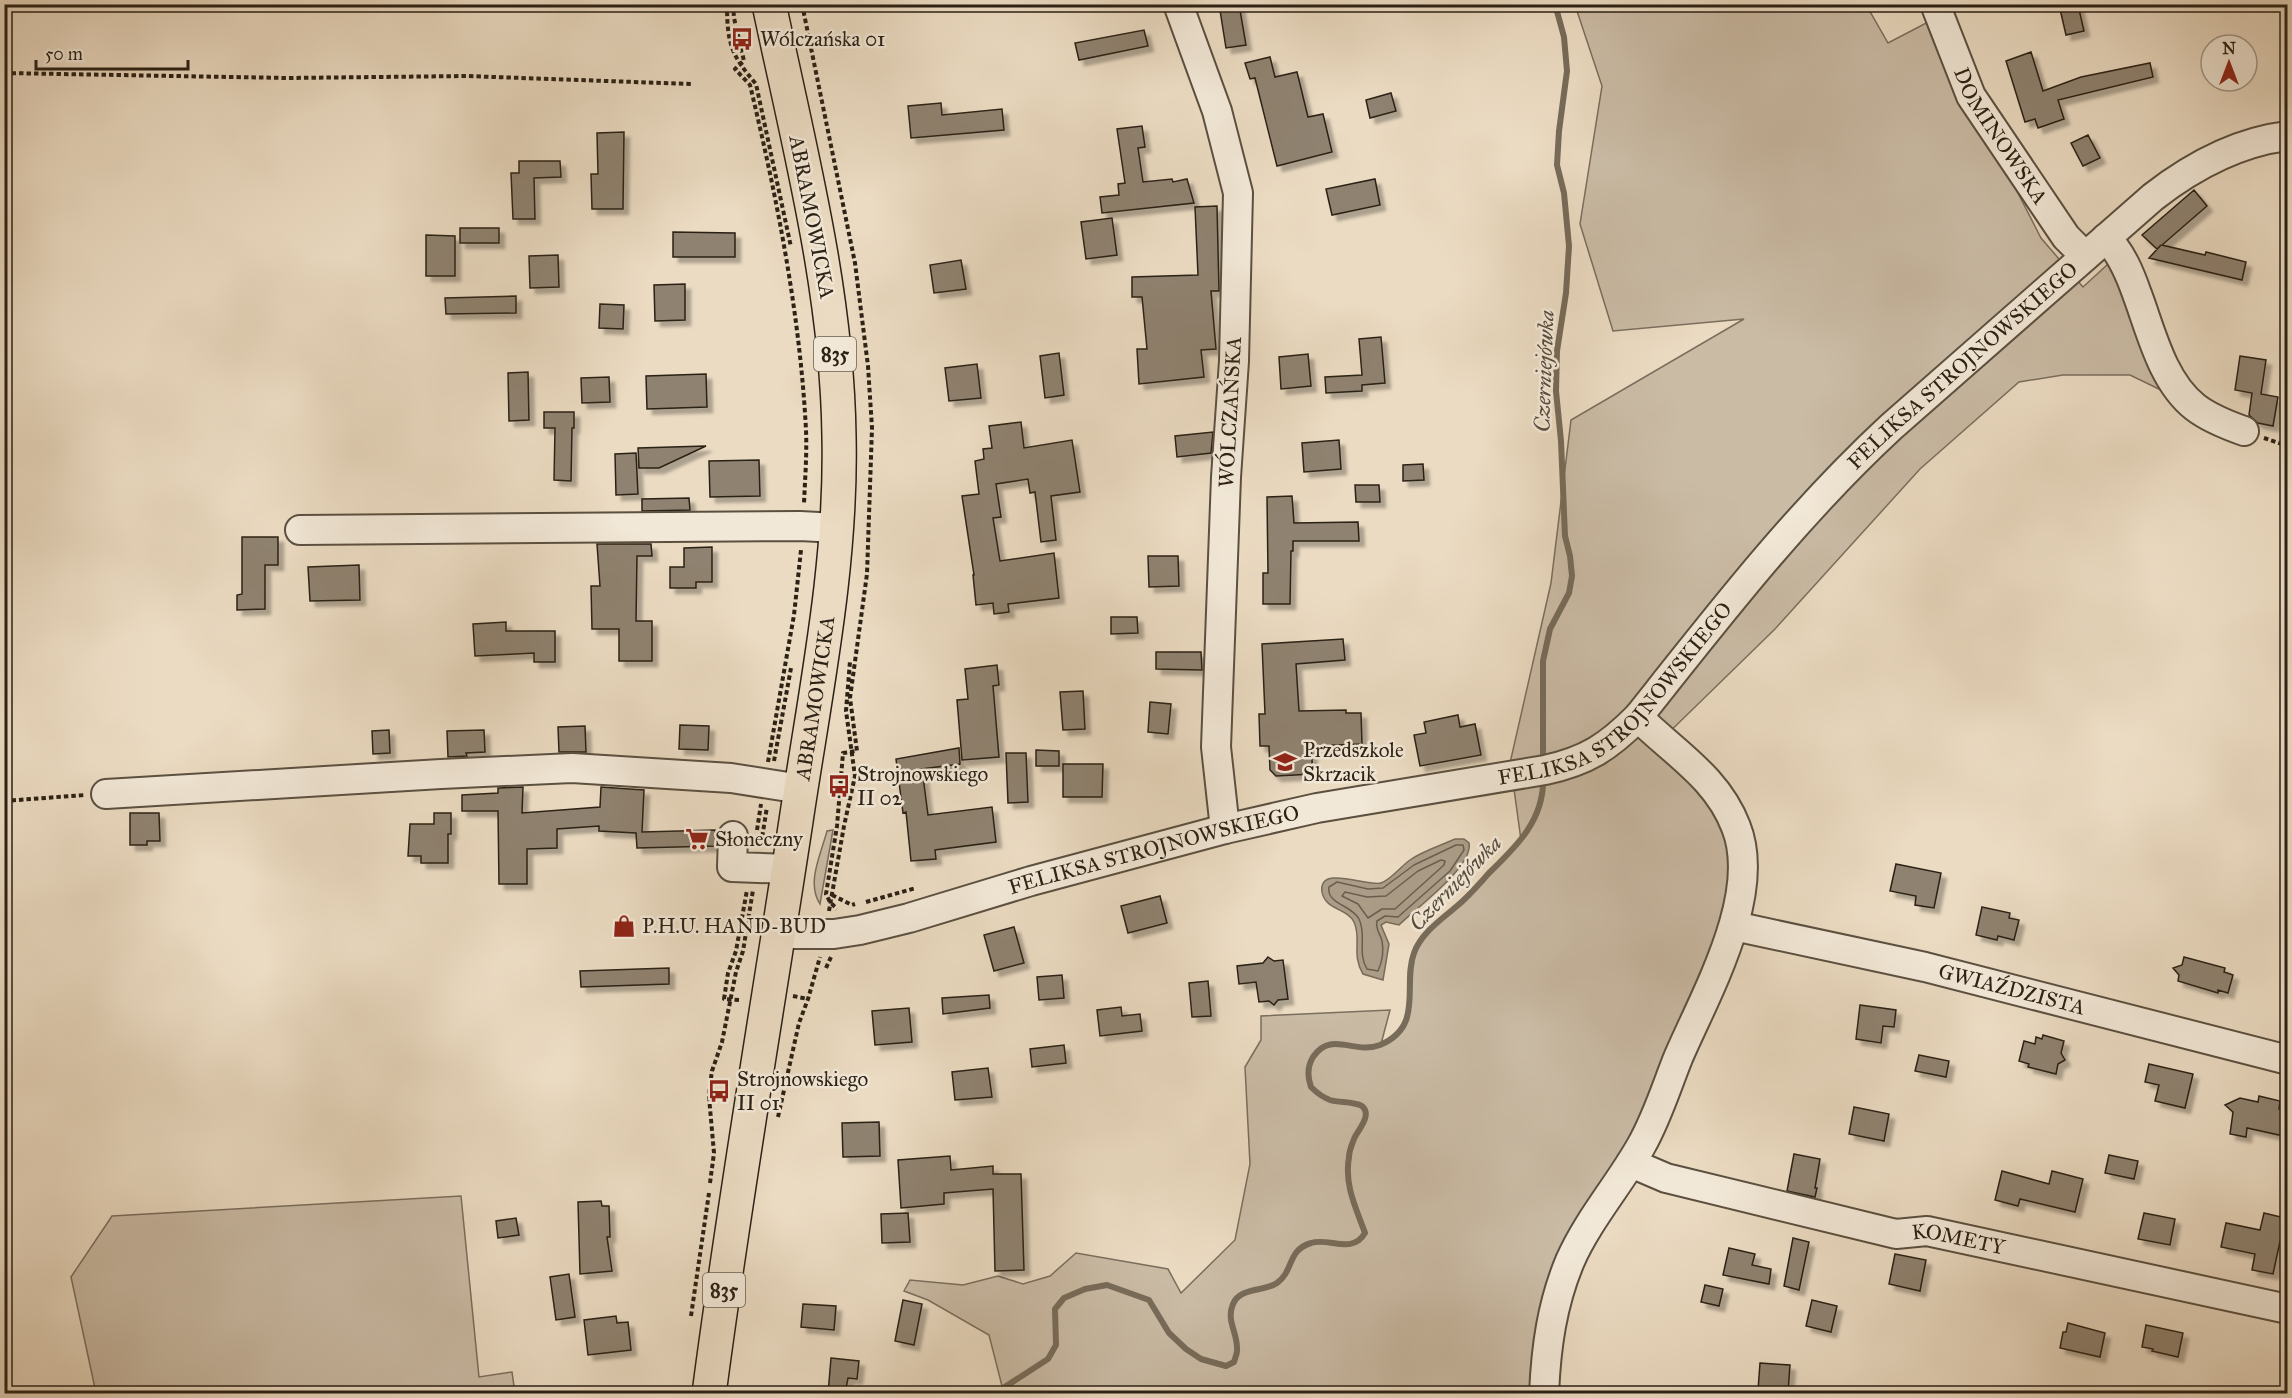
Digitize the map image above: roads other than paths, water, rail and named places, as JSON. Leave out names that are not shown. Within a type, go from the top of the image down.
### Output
[{"type":"main road","name":"ABRAMOWICKA","points":[[709,1394],[778,934],[773,868],[786,786],[828,622],[824,527],[839,410],[831,315],[814,216],[769,4]]},
{"type":"street","name":"WÓLCZAŃSKA","points":[[1178,4],[1217,111],[1238,193],[1234,361],[1226,477],[1216,747],[1225,829]]},
{"type":"street","name":"DOMINOWSKA","points":[[1935,4],[1971,96],[2066,237],[2119,255],[2133,284],[2167,371],[2179,389],[2194,406],[2218,421],[2244,431]]},
{"type":"street","name":"FELIKSA STROJNOWSKIEGO","points":[[778,934],[834,934],[869,928],[1031,881],[1225,829],[1317,808],[1565,766],[1600,751],[1638,717],[1747,580],[1812,504],[1892,427],[2153,197],[2193,168],[2253,142],[2288,136]]},
{"type":"street","points":[[300,530],[824,527]]},
{"type":"street","points":[[1544,1394],[1552,1316],[1565,1273],[1584,1234],[1650,1130],[1664,1098],[1677,1061],[1734,926],[1743,866],[1741,842],[1726,805],[1705,776],[1638,717]]},
{"type":"street","points":[[106,794],[572,768],[731,778],[786,786]]},
{"type":"street","points":[[734,836],[732,867],[773,868]]},
{"type":"street","name":"GWIAŹDZISTA","points":[[1734,926],[1925,967],[2288,1060]]},
{"type":"street","name":"KOMETY","points":[[1631,1163],[1666,1178],[1896,1234],[1927,1231],[2288,1309]]},
{"type":"water","points":[[1455,839],[1464,839],[1469,843],[1463,863],[1454,875],[1399,925],[1386,922],[1381,925],[1389,944],[1383,980],[1363,974],[1359,967],[1354,922],[1351,917],[1327,902],[1322,892],[1323,884],[1328,879],[1335,878],[1381,883],[1415,857]]},
{"type":"waterway","name":"Czerniejówka","points":[[1543,764],[1543,661],[1550,629],[1569,593],[1572,576],[1565,536],[1561,441],[1556,391],[1557,351],[1566,293],[1569,246],[1564,193],[1557,165],[1567,71],[1564,37],[1555,4]]},
{"type":"waterway","name":"Czerniejówka","points":[[994,1394],[1048,1359],[1056,1345],[1055,1309],[1064,1298],[1085,1289],[1107,1285],[1149,1300],[1169,1333],[1186,1349],[1201,1359],[1226,1366],[1234,1362],[1237,1351],[1231,1321],[1231,1310],[1236,1299],[1247,1292],[1277,1283],[1303,1246],[1318,1242],[1347,1244],[1360,1240],[1365,1233],[1349,1187],[1348,1167],[1351,1148],[1365,1118],[1365,1110],[1358,1104],[1330,1100],[1315,1091],[1311,1087],[1308,1072],[1311,1061],[1320,1049],[1327,1045],[1361,1047],[1380,1045],[1394,1037],[1403,1027],[1409,1004],[1411,965],[1417,946],[1427,933],[1466,898],[1519,842],[1534,819],[1539,806],[1543,777]]},
{"type":"place","name":"Wólczańska 01","points":[[742,39]]},
{"type":"place","name":"Przedszkole Skrzacik","points":[[1285,762]]},
{"type":"place","name":"Strojnowskiego II 02","points":[[839,786]]},
{"type":"place","name":"Słoneczny","points":[[697,839]]},
{"type":"place","name":"P.H.U. HAND-BUD","points":[[624,926]]},
{"type":"place","name":"Strojnowskiego II 01","points":[[719,1091]]}]
